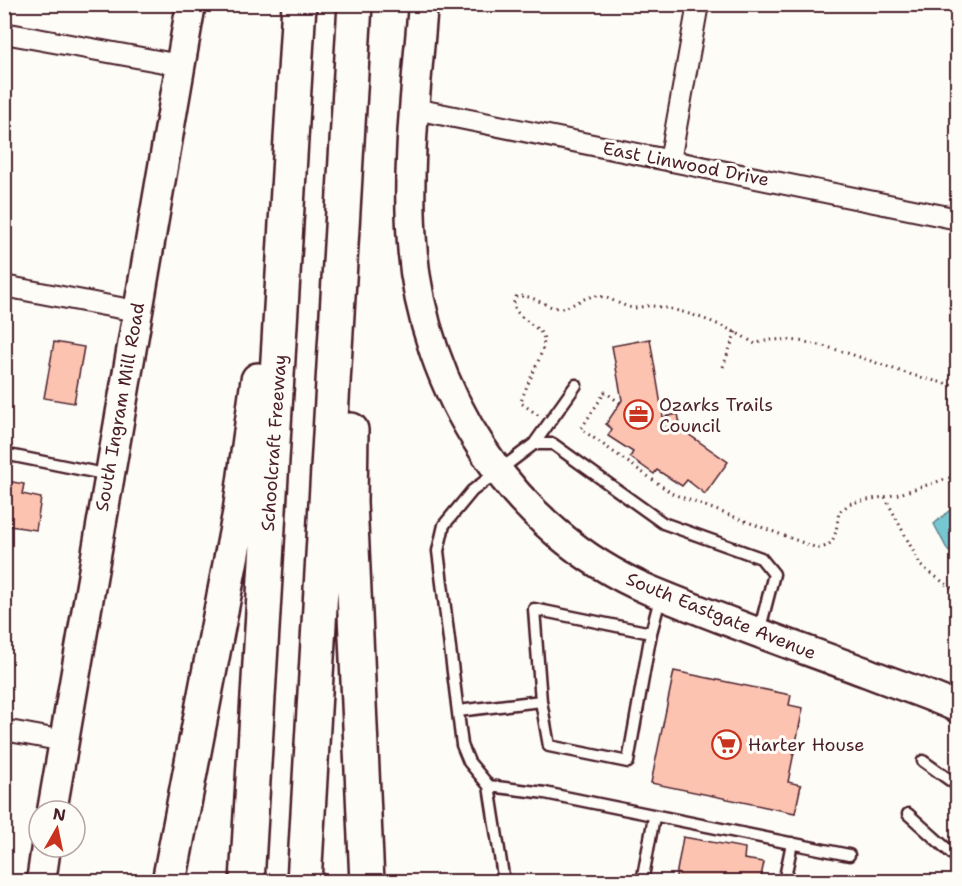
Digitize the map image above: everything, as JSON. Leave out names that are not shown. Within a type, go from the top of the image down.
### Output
[{"type":"highway","name":"Schoolcraft Freeway","points":[[247,882],[299,4]]},
{"type":"highway","points":[[303,882],[355,4]]},
{"type":"highway","points":[[350,92],[355,335],[350,502],[367,882]]},
{"type":"highway","points":[[170,882],[240,512],[290,152]]},
{"type":"street","name":"South Ingram Mill Road","points":[[54,799],[136,310],[191,4]]},
{"type":"street","name":"South Eastgate Avenue","points":[[423,4],[410,219],[415,273],[424,325],[458,407],[499,472],[541,519],[582,553],[626,579],[661,595],[957,708]]},
{"type":"street","points":[[670,161],[698,4]]},
{"type":"street","points":[[4,33],[180,64]]},
{"type":"street","name":"East Linwood Drive","points":[[416,109],[957,219]]},
{"type":"street","points":[[4,286],[136,310]]},
{"type":"street","points":[[4,730],[64,741]]},
{"type":"street","points":[[41,882],[44,859]]},
{"type":"lane","points":[[504,882],[489,786],[465,754],[438,551],[444,525],[472,491],[534,444],[576,385]]},
{"type":"lane","points":[[534,444],[553,444],[663,523],[761,558],[774,574],[759,632]]},
{"type":"lane","points":[[4,454],[109,475]]},
{"type":"lane","points":[[651,633],[534,609],[541,701],[549,746],[628,762],[651,633],[661,595]]},
{"type":"lane","points":[[458,711],[541,701]]},
{"type":"lane","points":[[923,760],[957,786]]},
{"type":"lane","points":[[489,786],[545,793],[849,855]]},
{"type":"lane","points":[[908,814],[957,859]]},
{"type":"lane","points":[[642,882],[654,817]]},
{"type":"lane","points":[[784,882],[792,843]]},
{"type":"path","points":[[550,422],[521,403],[530,373],[544,349],[545,341],[542,334],[515,310],[513,304],[516,297],[531,296],[547,307],[563,309],[574,302],[599,296],[633,308],[652,306],[673,309],[736,332],[755,344],[769,339],[789,340],[840,352],[904,373],[957,386]]},
{"type":"path","points":[[723,368],[736,332]]},
{"type":"path","points":[[620,403],[605,392],[580,429],[673,494],[817,548],[826,548],[832,544],[839,512],[851,503],[885,497],[957,475]]},
{"type":"path","points":[[885,497],[899,530],[921,566],[957,592]]},
{"type":"water","points":[[957,504],[957,556],[948,551],[934,524]]},
{"type":"building","name":"Ozarks Trails Council","points":[[650,339],[663,417],[678,414],[681,429],[728,462],[705,494],[687,480],[682,486],[657,470],[654,474],[630,457],[633,452],[608,436],[612,429],[606,424],[622,400],[612,346]]},
{"type":"building","points":[[54,342],[84,347],[74,403],[44,398]]},
{"type":"building","points":[[7,481],[24,484],[22,494],[41,498],[36,530],[4,525],[4,487]]},
{"type":"building","name":"Harter House","points":[[674,671],[791,695],[789,705],[803,708],[788,782],[801,785],[795,813],[651,783]]},
{"type":"building","points":[[683,837],[745,848],[744,859],[764,862],[760,882],[675,882]]},
{"type":"place","name":"Ozarks Trails Council","points":[[638,415]]},
{"type":"place","name":"Harter House","points":[[727,745]]}]
